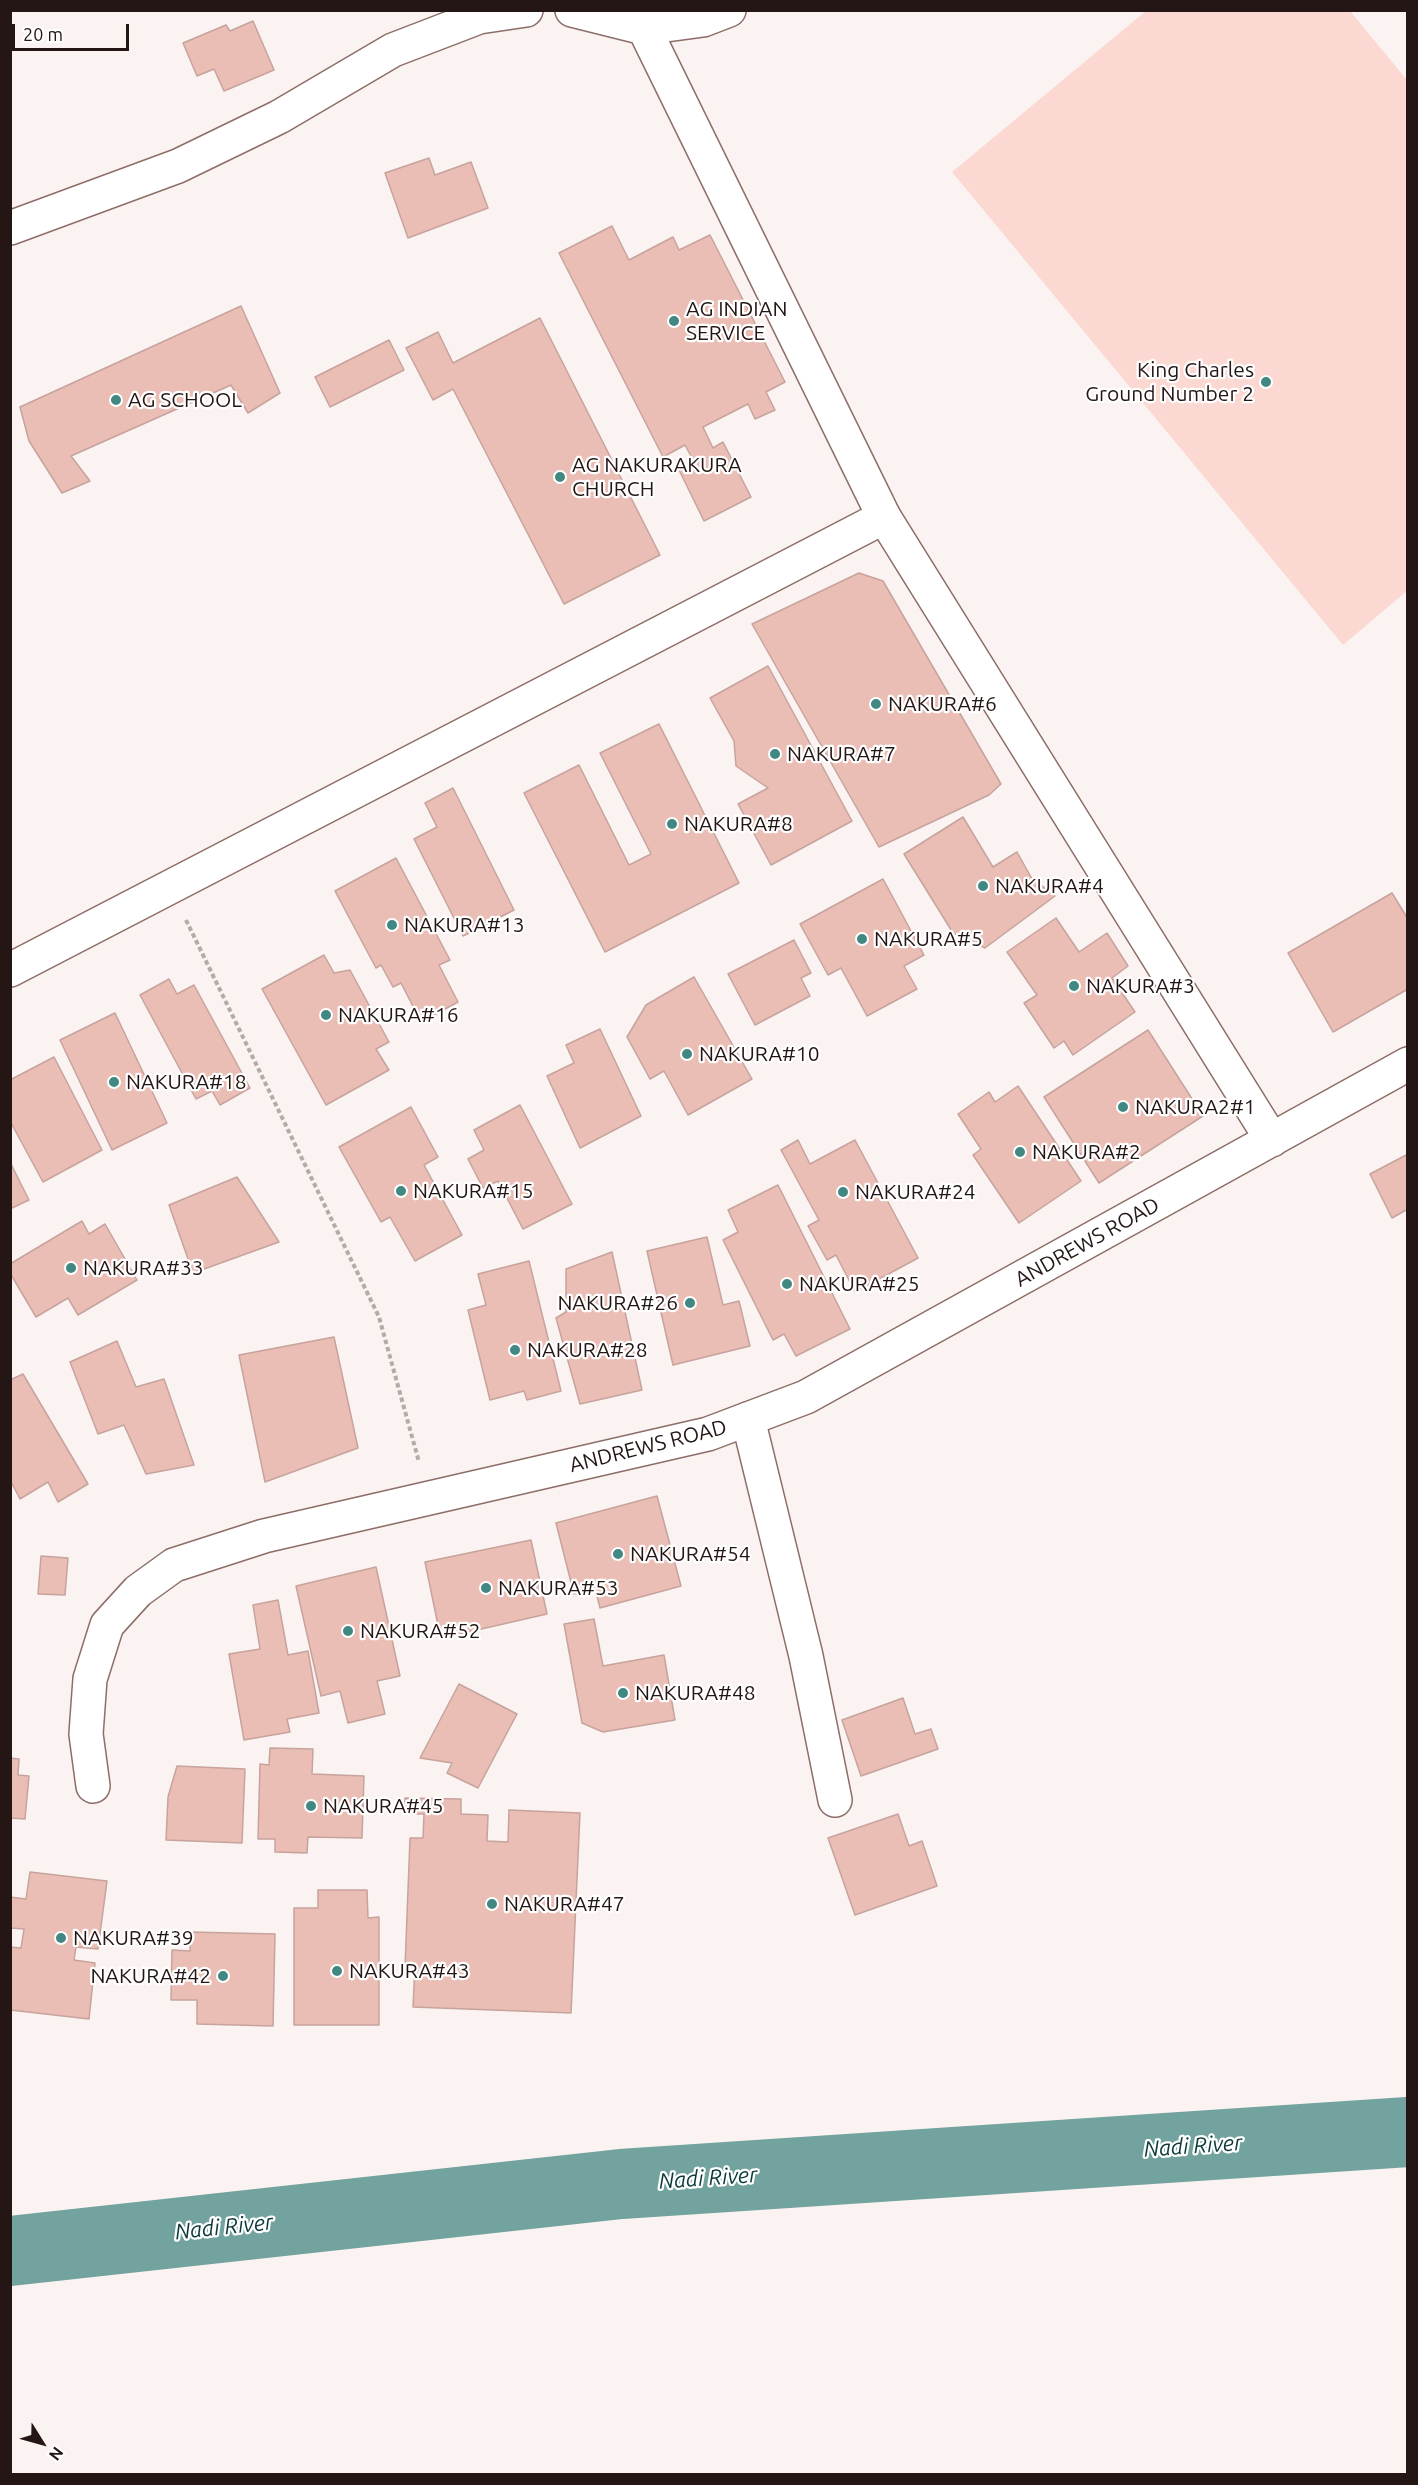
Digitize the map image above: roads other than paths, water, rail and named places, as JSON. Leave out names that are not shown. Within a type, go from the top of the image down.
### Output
[{"type":"main road","points":[[10,228],[178,166],[279,117],[393,50],[479,17],[526,10]]},
{"type":"main road","points":[[572,10],[644,28],[703,20],[729,10]]},
{"type":"main road","points":[[644,28],[884,518],[1272,1140]]},
{"type":"main road","points":[[10,970],[884,518]]},
{"type":"main road","name":"ANDREWS ROAD","points":[[93,1786],[86,1734],[90,1678],[108,1625],[138,1591],[174,1565],[264,1536],[708,1434],[806,1397],[1407,1064]]},
{"type":"main road","points":[[748,1419],[806,1656],[835,1800]]},
{"type":"waterway","name":"Nadi River","points":[[10,2251],[621,2184],[1408,2132]]},
{"type":"place","name":"AG INDIAN SERVICE","points":[[674,321]]},
{"type":"place","name":"King Charles Ground Number 2","points":[[1266,382]]},
{"type":"place","name":"AG SCHOOL","points":[[116,400]]},
{"type":"place","name":"AG NAKURAKURA CHURCH","points":[[560,477]]},
{"type":"place","name":"NAKURA#6","points":[[876,704]]},
{"type":"place","name":"NAKURA#7","points":[[775,754]]},
{"type":"place","name":"NAKURA#8","points":[[672,824]]},
{"type":"place","name":"NAKURA#4","points":[[983,886]]},
{"type":"place","name":"NAKURA#13","points":[[392,925]]},
{"type":"place","name":"NAKURA#5","points":[[862,939]]},
{"type":"place","name":"NAKURA#3","points":[[1074,986]]},
{"type":"place","name":"NAKURA#16","points":[[326,1015]]},
{"type":"place","name":"NAKURA#10","points":[[687,1054]]},
{"type":"place","name":"NAKURA#18","points":[[114,1082]]},
{"type":"place","name":"NAKURA2#1","points":[[1123,1107]]},
{"type":"place","name":"NAKURA#2","points":[[1020,1152]]},
{"type":"place","name":"NAKURA#15","points":[[401,1191]]},
{"type":"place","name":"NAKURA#24","points":[[843,1192]]},
{"type":"place","name":"NAKURA#33","points":[[71,1268]]},
{"type":"place","name":"NAKURA#25","points":[[787,1284]]},
{"type":"place","name":"NAKURA#26","points":[[690,1303]]},
{"type":"place","name":"NAKURA#28","points":[[515,1350]]},
{"type":"place","name":"NAKURA#54","points":[[618,1554]]},
{"type":"place","name":"NAKURA#53","points":[[486,1588]]},
{"type":"place","name":"NAKURA#52","points":[[348,1631]]},
{"type":"place","name":"NAKURA#48","points":[[623,1693]]},
{"type":"place","name":"NAKURA#45","points":[[311,1806]]},
{"type":"place","name":"NAKURA#47","points":[[492,1904]]},
{"type":"place","name":"NAKURA#39","points":[[61,1938]]},
{"type":"place","name":"NAKURA#43","points":[[337,1971]]},
{"type":"place","name":"NAKURA#42","points":[[223,1976]]}]
